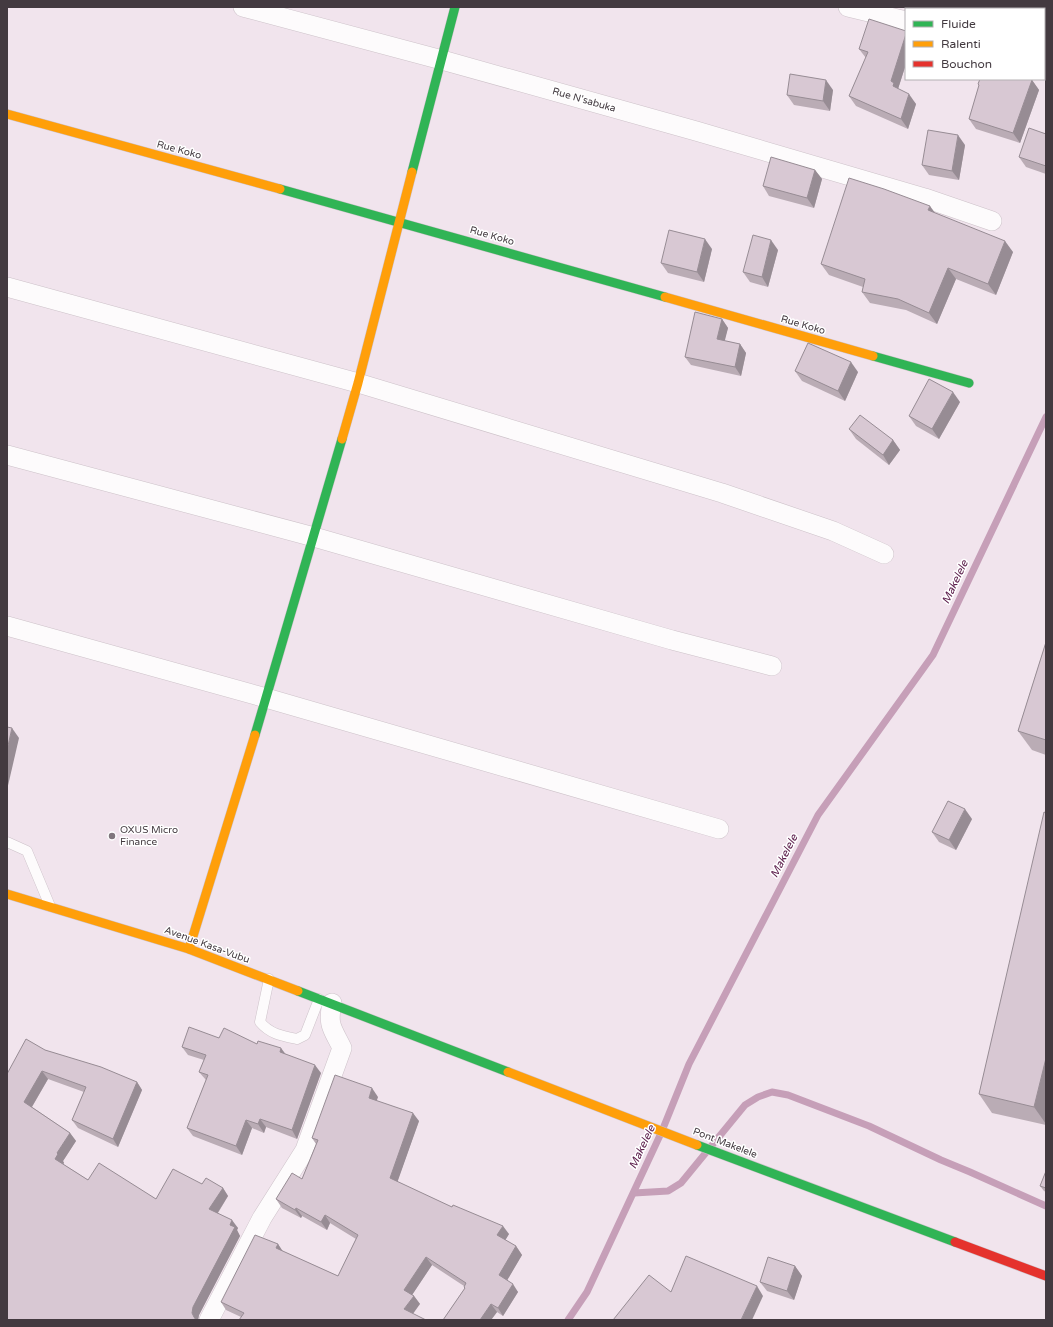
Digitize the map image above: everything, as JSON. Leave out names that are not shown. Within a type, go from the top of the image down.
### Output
[{"type":"street","name":"Rue N'sabuka","points":[[243,7],[442,60],[689,129],[925,198],[992,221]]},
{"type":"street","points":[[189,949],[266,698],[358,383],[455,7]]},
{"type":"street","points":[[848,7],[905,21]]},
{"type":"street","name":"Rue Koko","points":[[7,114],[400,222],[969,383]]},
{"type":"street","points":[[7,287],[358,383],[722,493],[833,530],[884,554]]},
{"type":"street","points":[[7,455],[314,537],[672,640],[772,666]]},
{"type":"street","points":[[7,626],[266,698],[719,829]]},
{"type":"street","name":"Avenue Kasa-Vubu","points":[[7,894],[189,949],[397,1028]]},
{"type":"street","points":[[209,1320],[262,1218],[305,1150],[342,1048],[331,1028],[330,1014],[326,1001]]},
{"type":"street","name":"Pont Makelele","points":[[397,1028],[660,1131],[1046,1276]]},
{"type":"lane","points":[[7,842],[27,851],[50,906]]},
{"type":"lane","points":[[269,979],[260,1022],[266,1029],[274,1033],[297,1039],[305,1035],[326,1001]]},
{"type":"building","points":[[1024,7],[1046,7],[1046,14],[1045,8]]},
{"type":"building","points":[[869,19],[905,31],[905,37],[891,81],[894,83],[893,86],[909,94],[901,119],[849,96],[868,52],[859,49]]},
{"type":"building","points":[[790,74],[826,80],[823,101],[787,95]]},
{"type":"building","points":[[980,80],[1032,80],[1013,133],[969,119],[979,85]]},
{"type":"building","points":[[1029,128],[1046,134],[1046,166],[1019,157]]},
{"type":"building","points":[[928,130],[958,135],[952,171],[922,165]]},
{"type":"building","points":[[771,157],[815,170],[807,198],[763,186]]},
{"type":"building","points":[[849,178],[930,206],[928,210],[1005,241],[988,284],[948,268],[929,313],[898,299],[862,292],[865,279],[821,264]]},
{"type":"building","points":[[669,230],[705,239],[697,272],[661,263]]},
{"type":"building","points":[[753,235],[771,240],[762,277],[743,272]]},
{"type":"building","points":[[695,312],[722,319],[717,339],[740,344],[735,367],[685,357]]},
{"type":"building","points":[[808,343],[851,362],[838,391],[795,371]]},
{"type":"building","points":[[929,379],[953,392],[932,429],[909,416]]},
{"type":"building","points":[[860,415],[893,440],[883,455],[849,429]]},
{"type":"building","points":[[1046,642],[1046,740],[1018,731]]},
{"type":"building","points":[[7,727],[12,728],[7,750]]},
{"type":"building","points":[[948,801],[965,809],[949,840],[932,832]]},
{"type":"building","points":[[1044,812],[1046,813],[1046,1058],[1034,1107],[979,1094]]},
{"type":"building","points":[[189,1027],[219,1038],[224,1028],[257,1044],[258,1041],[281,1048],[280,1052],[315,1065],[292,1130],[260,1119],[258,1124],[246,1120],[236,1146],[187,1128],[208,1075],[199,1072],[206,1055],[182,1047]]},
{"type":"building","points":[[26,1039],[45,1050],[101,1067],[137,1082],[113,1139],[72,1120],[86,1087],[42,1071],[24,1102],[70,1133],[57,1153],[58,1154],[55,1159],[88,1180],[99,1163],[156,1199],[173,1169],[202,1184],[206,1178],[223,1188],[209,1209],[232,1220],[230,1225],[235,1227],[193,1307],[192,1313],[196,1320],[7,1320],[7,1074]]},
{"type":"building","points":[[335,1075],[372,1088],[369,1098],[413,1113],[390,1178],[452,1207],[453,1205],[503,1226],[497,1235],[516,1246],[499,1275],[513,1284],[498,1308],[491,1304],[480,1320],[443,1320],[465,1288],[466,1283],[426,1257],[404,1290],[414,1296],[404,1309],[426,1320],[239,1320],[244,1313],[221,1302],[255,1235],[278,1244],[276,1248],[338,1276],[358,1235],[325,1215],[321,1222],[276,1199],[292,1173],[302,1179],[318,1140],[312,1138]]},
{"type":"building","points":[[1046,1171],[1046,1188],[1040,1186]]},
{"type":"building","points":[[686,1256],[757,1286],[741,1320],[613,1320],[649,1275],[671,1292]]},
{"type":"building","points":[[768,1257],[795,1266],[787,1291],[760,1282]]},
{"type":"waterway","name":"Makelele","points":[[568,1320],[587,1292],[662,1131],[689,1064],[818,815],[933,655],[1046,417]]},
{"type":"waterway","points":[[634,1193],[668,1191],[681,1183],[745,1105],[758,1097],[772,1092],[788,1095],[869,1126],[941,1160],[1046,1206]]},
{"type":"traffic: fast","points":[[412,172],[455,7]]},
{"type":"traffic: fast","points":[[280,189],[665,297]]},
{"type":"traffic: fast","points":[[873,356],[969,383]]},
{"type":"traffic: fast","points":[[255,735],[342,439]]},
{"type":"traffic: fast","points":[[298,991],[508,1072]]},
{"type":"traffic: fast","points":[[697,1145],[955,1242]]},
{"type":"traffic: slow","points":[[7,114],[280,189]]},
{"type":"traffic: slow","points":[[342,439],[358,383],[412,172]]},
{"type":"traffic: slow","points":[[665,297],[873,356]]},
{"type":"traffic: slow","points":[[189,949],[255,735]]},
{"type":"traffic: slow","points":[[7,894],[189,949],[298,991]]},
{"type":"traffic: slow","points":[[508,1072],[697,1145]]},
{"type":"traffic: jam","points":[[955,1242],[1046,1276]]},
{"type":"place","name":"OXUS Micro Finance","points":[[112,836]]}]
